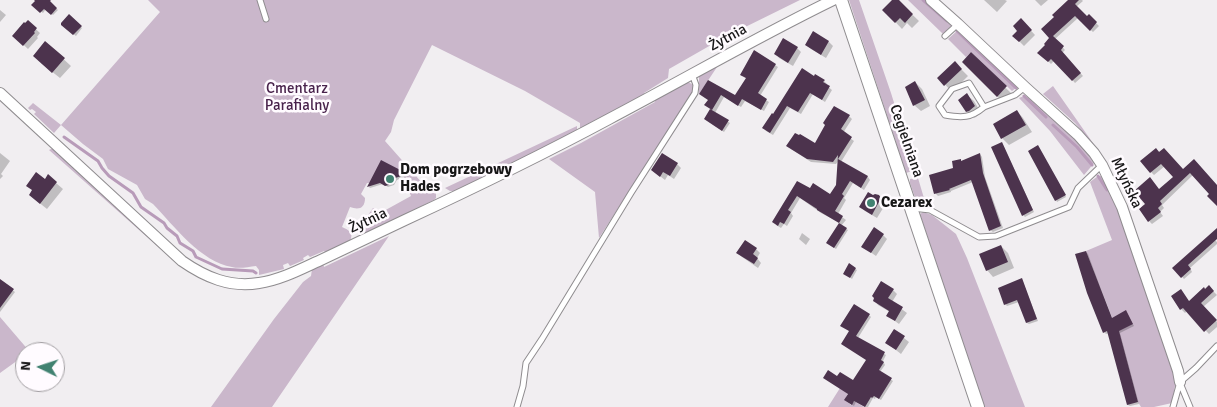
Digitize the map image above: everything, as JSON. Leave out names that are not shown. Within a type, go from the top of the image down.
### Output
[{"type":"street","name":"Żytnia","points":[[0,93],[192,268],[227,283],[257,284],[277,279],[392,227],[544,153],[833,0]]},
{"type":"street","name":"Cegielniana","points":[[841,0],[978,407]]},
{"type":"street","name":"Młyńska","points":[[931,0],[1078,135],[1102,165],[1116,192],[1134,241],[1178,371],[1180,382]]},
{"type":"lane","points":[[260,0],[266,19]]},
{"type":"lane","points":[[946,36],[958,24]]},
{"type":"lane","points":[[517,407],[522,393],[526,363],[695,93],[696,85],[692,74]]},
{"type":"lane","points":[[984,106],[969,83],[952,90],[939,106],[945,115],[960,118],[976,114],[984,106],[1015,95],[1024,87]]},
{"type":"lane","points":[[911,208],[930,210],[979,238],[996,236],[1069,207],[1078,188],[1102,165]]},
{"type":"lane","points":[[1173,407],[1180,382],[1217,346]]},
{"type":"lane","name":"Młyńska","points":[[1180,382],[1190,407]]},
{"type":"green space","name":"Cmentarz Parafialny","points":[[148,0],[800,0],[725,37],[669,69],[668,78],[644,93],[646,96],[580,130],[580,123],[525,91],[432,45],[385,141],[431,193],[436,192],[436,198],[367,233],[363,233],[360,232],[373,208],[382,212],[411,196],[403,175],[367,183],[361,194],[365,198],[364,204],[360,208],[350,207],[342,227],[350,232],[350,241],[326,253],[324,251],[310,257],[308,255],[303,258],[304,260],[290,266],[288,263],[283,265],[284,269],[259,275],[259,270],[256,266],[232,267],[221,264],[199,251],[153,204],[145,199],[137,185],[108,169],[103,159],[61,125],[160,12]]},
{"type":"green space","points":[[849,0],[859,0],[915,170],[906,173]]},
{"type":"green space","points":[[908,0],[925,0],[953,24],[943,34]]},
{"type":"green space","points":[[958,30],[1014,82],[1016,88],[1012,91],[971,52],[966,57],[948,39]]},
{"type":"green space","points":[[753,45],[752,49],[751,47],[719,64],[699,94],[700,74]]},
{"type":"green space","points":[[685,82],[693,85],[693,92],[599,238],[595,192],[549,159],[655,102],[654,99]]},
{"type":"green space","points":[[1053,86],[1095,146],[1075,123],[1043,94]]},
{"type":"green space","points":[[1024,96],[1031,99],[1071,135],[1093,159],[1095,162],[1084,175],[1050,131],[1019,98]]},
{"type":"green space","points":[[33,103],[61,125],[54,133],[34,114],[36,112],[28,108]]},
{"type":"green space","points":[[577,126],[577,132],[454,191],[445,188]]},
{"type":"green space","points":[[51,149],[76,168],[173,260],[49,150]]},
{"type":"green space","points":[[1098,176],[1102,176],[1107,182],[1176,377],[1172,403],[1154,407],[1141,407],[1138,402],[1118,329],[1086,251],[1112,240],[1090,182]]},
{"type":"green space","points":[[918,178],[926,205],[916,200],[910,183],[910,179]]},
{"type":"green space","points":[[923,212],[932,215],[956,234],[1025,407],[984,407],[920,214]]},
{"type":"green space","points":[[389,236],[272,407],[211,407],[274,319],[303,282],[311,276],[312,269],[323,263],[324,267]]},
{"type":"green space","points":[[0,317],[21,342],[15,342],[15,362],[0,373]]},
{"type":"green space","points":[[840,388],[848,393],[845,400],[851,405],[854,401],[864,407],[828,407]]},
{"type":"building","points":[[34,0],[51,0],[57,8],[51,15],[44,9],[40,13],[31,5]]},
{"type":"building","points":[[892,0],[899,0],[913,14],[905,23],[900,18],[895,23],[882,10]]},
{"type":"building","points":[[1068,0],[1079,0],[1075,4],[1087,16],[1089,14],[1097,22],[1090,31],[1075,16],[1053,36],[1064,46],[1061,50],[1081,73],[1072,81],[1051,59],[1048,62],[1037,53],[1049,38],[1041,29]]},
{"type":"building","points":[[69,14],[82,26],[73,35],[61,25]]},
{"type":"building","points":[[1021,18],[1032,30],[1019,42],[1012,36],[1017,31],[1013,26]]},
{"type":"building","points":[[28,20],[37,28],[23,46],[12,36]]},
{"type":"building","points":[[813,31],[829,41],[821,55],[805,45]]},
{"type":"building","points":[[783,38],[798,47],[788,63],[774,54]]},
{"type":"building","points":[[45,41],[65,58],[52,73],[33,56]]},
{"type":"building","points":[[754,50],[776,64],[758,93],[767,99],[761,110],[742,99],[738,106],[721,95],[712,110],[704,105],[708,100],[699,94],[708,80],[735,95],[746,78],[740,75]]},
{"type":"building","points":[[971,52],[1007,86],[997,97],[962,62]]},
{"type":"building","points":[[955,61],[962,69],[944,86],[937,78]]},
{"type":"building","points":[[802,68],[814,76],[815,74],[825,80],[823,82],[830,86],[822,100],[810,93],[798,112],[787,106],[770,133],[762,128]]},
{"type":"building","points":[[915,81],[925,100],[913,106],[905,87]]},
{"type":"building","points":[[967,93],[975,106],[966,112],[958,100]]},
{"type":"building","points":[[834,106],[850,115],[841,129],[852,137],[838,159],[868,176],[861,188],[850,181],[835,211],[843,216],[839,223],[797,196],[788,210],[791,212],[784,224],[780,222],[778,226],[772,222],[797,181],[810,188],[813,183],[830,194],[836,185],[838,155],[833,162],[807,159],[786,146],[795,133],[815,143],[825,125],[823,123]]},
{"type":"building","points":[[710,109],[729,120],[722,131],[704,119]]},
{"type":"building","points":[[1017,110],[1026,125],[1001,139],[993,124]]},
{"type":"building","points":[[1002,142],[1033,210],[1022,216],[991,147]]},
{"type":"building","points":[[1038,145],[1066,195],[1055,201],[1028,151]]},
{"type":"building","points":[[1156,148],[1159,152],[1164,148],[1183,169],[1194,159],[1217,185],[1217,206],[1190,173],[1160,201],[1162,204],[1158,208],[1161,212],[1148,222],[1139,209],[1145,204],[1134,191],[1150,177],[1159,189],[1173,177],[1161,164],[1150,173],[1140,161]]},
{"type":"building","points":[[662,153],[678,163],[670,176],[663,172],[660,177],[651,170]]},
{"type":"building","points":[[980,153],[983,173],[1001,226],[989,231],[971,180],[950,190],[934,194],[929,175],[953,168],[952,161],[961,159],[961,161]]},
{"type":"building","points":[[381,160],[408,174],[395,178],[392,184],[385,186],[380,183],[367,187]]},
{"type":"building","points":[[36,172],[45,179],[48,174],[57,182],[40,204],[29,195],[32,190],[26,186]]},
{"type":"building","points":[[868,192],[873,195],[879,195],[881,198],[872,215],[859,207]]},
{"type":"building","points":[[839,223],[847,228],[834,248],[826,243]]},
{"type":"building","points":[[874,227],[884,234],[871,253],[861,247]]},
{"type":"building","points":[[1217,228],[1217,239],[1188,265],[1191,269],[1181,278],[1172,268]]},
{"type":"building","points":[[745,240],[757,248],[753,254],[758,258],[754,264],[736,253]]},
{"type":"building","points":[[1001,245],[1008,262],[986,271],[979,254]]},
{"type":"building","points":[[1086,251],[1112,318],[1126,310],[1133,324],[1119,331],[1138,402],[1127,405],[1107,331],[1103,333],[1087,293],[1075,254]]},
{"type":"building","points":[[849,263],[856,268],[850,278],[843,274]]},
{"type":"building","points":[[1022,278],[1037,319],[1026,323],[1017,300],[1004,305],[998,288]]},
{"type":"building","points":[[0,279],[14,289],[0,308]]},
{"type":"building","points":[[881,281],[894,289],[888,298],[903,307],[895,321],[886,316],[889,311],[873,301],[874,298],[872,296]]},
{"type":"building","points":[[1209,285],[1214,291],[1201,303],[1217,320],[1204,332],[1183,308],[1180,310],[1171,296],[1181,289],[1189,301],[1204,287],[1205,289]]},
{"type":"building","points":[[854,304],[870,314],[856,336],[885,352],[881,360],[884,362],[879,370],[892,378],[879,399],[874,396],[871,397],[865,407],[854,401],[852,405],[844,400],[848,394],[823,378],[828,370],[837,376],[840,372],[853,380],[866,360],[841,344],[849,331],[840,326]]},
{"type":"building","points":[[894,329],[905,336],[896,350],[885,343]]},
{"type":"waterway","points":[[923,0],[947,21]]},
{"type":"waterway","points":[[957,31],[1016,88]]},
{"type":"waterway","points":[[1024,96],[1046,117]]},
{"type":"waterway","points":[[1053,125],[1077,147],[1092,165]]},
{"type":"waterway","points":[[64,137],[98,161],[109,176],[133,193],[141,207],[164,223],[177,236],[180,243],[193,251],[196,257],[222,269],[253,271],[256,273]]},
{"type":"waterway","points":[[1098,176],[1107,190]]},
{"type":"place","name":"Dom pogrzebowy Hades","points":[[390,179]]},
{"type":"place","name":"Cezarex","points":[[871,203]]}]
